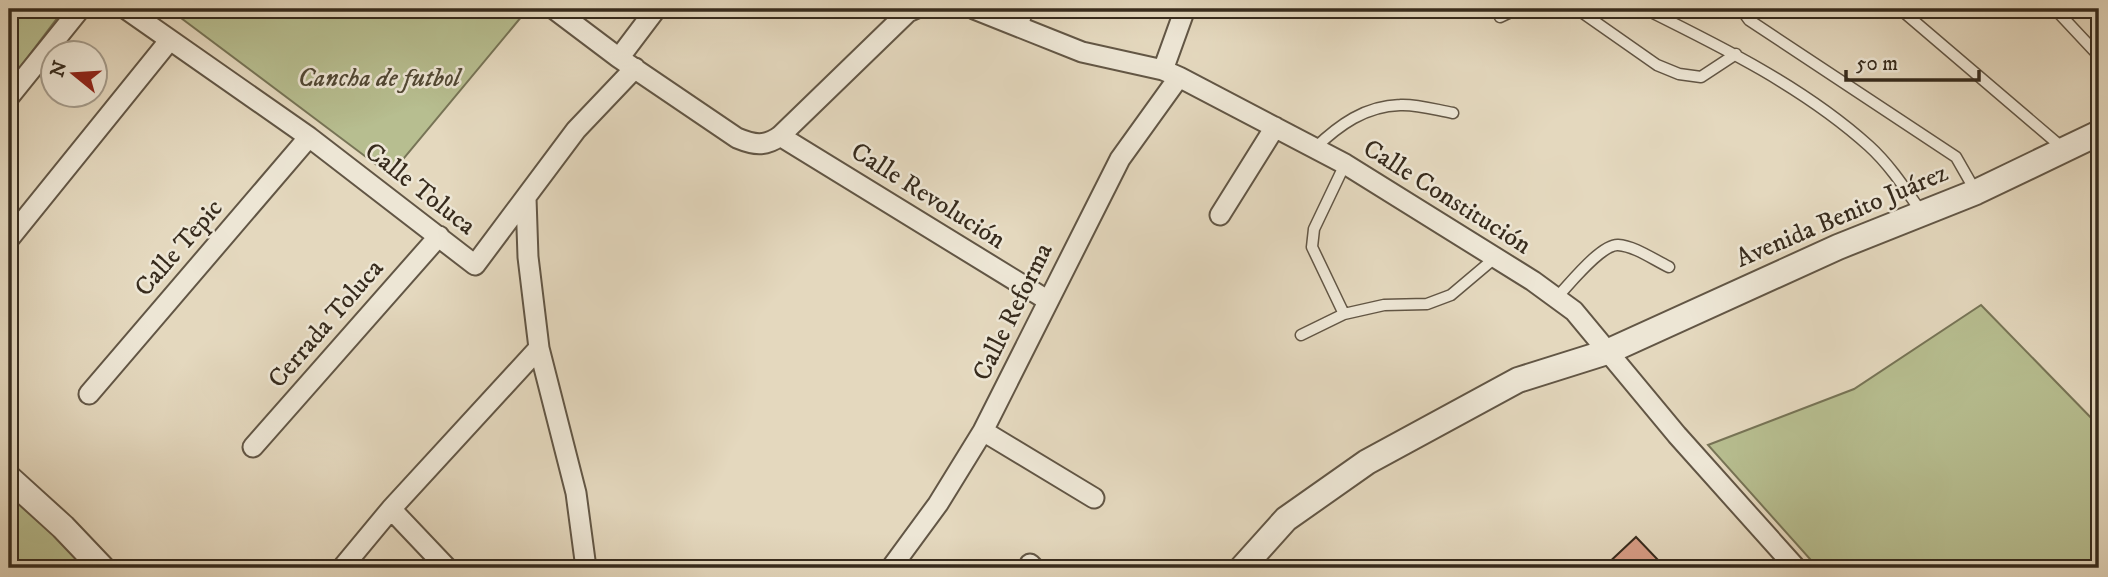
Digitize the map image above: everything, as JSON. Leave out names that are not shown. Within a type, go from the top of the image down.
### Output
[{"type":"street","points":[[9,97],[79,9]]},
{"type":"street","name":"Calle Toluca","points":[[126,9],[309,137],[475,265],[627,63],[656,9]]},
{"type":"street","points":[[554,9],[627,63],[737,138],[753,145],[770,143],[780,136],[908,12],[915,9]]},
{"type":"street","name":"Calle Constitución","points":[[974,9],[1082,52],[1171,73],[1345,164],[1496,257],[1574,311],[1606,352],[1796,568]]},
{"type":"street","name":"Calle Reforma","points":[[891,568],[938,504],[983,431],[1120,159],[1171,73],[1185,9]]},
{"type":"street","points":[[9,239],[169,41]]},
{"type":"street","points":[[1220,215],[1275,127]]},
{"type":"street","name":"Avenida Benito Juárez","points":[[1242,568],[1286,519],[1367,462],[1518,380],[1606,352],[1839,247],[1976,192],[2099,132]]},
{"type":"street","name":"Calle Revolución","points":[[780,136],[1047,300]]},
{"type":"street","name":"Calle Tepic","points":[[89,394],[309,137]]},
{"type":"street","points":[[526,198],[528,257],[539,348],[576,492],[586,568]]},
{"type":"street","name":"Cerrada Toluca","points":[[253,447],[439,236]]},
{"type":"street","points":[[342,568],[391,509],[539,348]]},
{"type":"street","points":[[983,431],[1094,498]]},
{"type":"street","points":[[9,478],[63,527],[102,568]]},
{"type":"street","points":[[391,509],[447,568]]},
{"type":"lane","points":[[1022,28],[1028,9]]},
{"type":"lane","points":[[1500,18],[1517,9]]},
{"type":"lane","points":[[1577,9],[1657,65],[1679,74],[1701,77],[1736,54]]},
{"type":"lane","points":[[1646,9],[1736,54],[1830,115],[1870,147],[1902,184],[1922,214]]},
{"type":"lane","points":[[1741,9],[1749,20],[1956,157],[1976,192]]},
{"type":"lane","points":[[1900,9],[2064,149]]},
{"type":"lane","points":[[2055,9],[2099,56]]},
{"type":"lane","points":[[1315,148],[1332,132],[1366,110],[1401,104],[1453,113]]},
{"type":"lane","points":[[1344,314],[1312,247],[1314,229],[1345,164]]},
{"type":"lane","points":[[1556,298],[1603,250],[1615,244],[1629,247],[1669,267]]},
{"type":"lane","points":[[1301,335],[1344,314],[1384,305],[1427,304],[1451,295],[1496,257]]},
{"type":"green space","points":[[9,9],[64,9],[42,38],[38,38],[38,44],[9,82]]},
{"type":"green space","name":"Cancha de futbol","points":[[169,9],[526,9],[527,10],[390,175]]},
{"type":"green space","points":[[1981,305],[2099,426],[2099,568],[1818,568],[1708,445],[1854,389]]},
{"type":"green space","points":[[9,493],[60,537],[87,568],[9,568]]},
{"type":"building","points":[[1636,537],[1659,561],[1652,568],[1603,568]]}]
